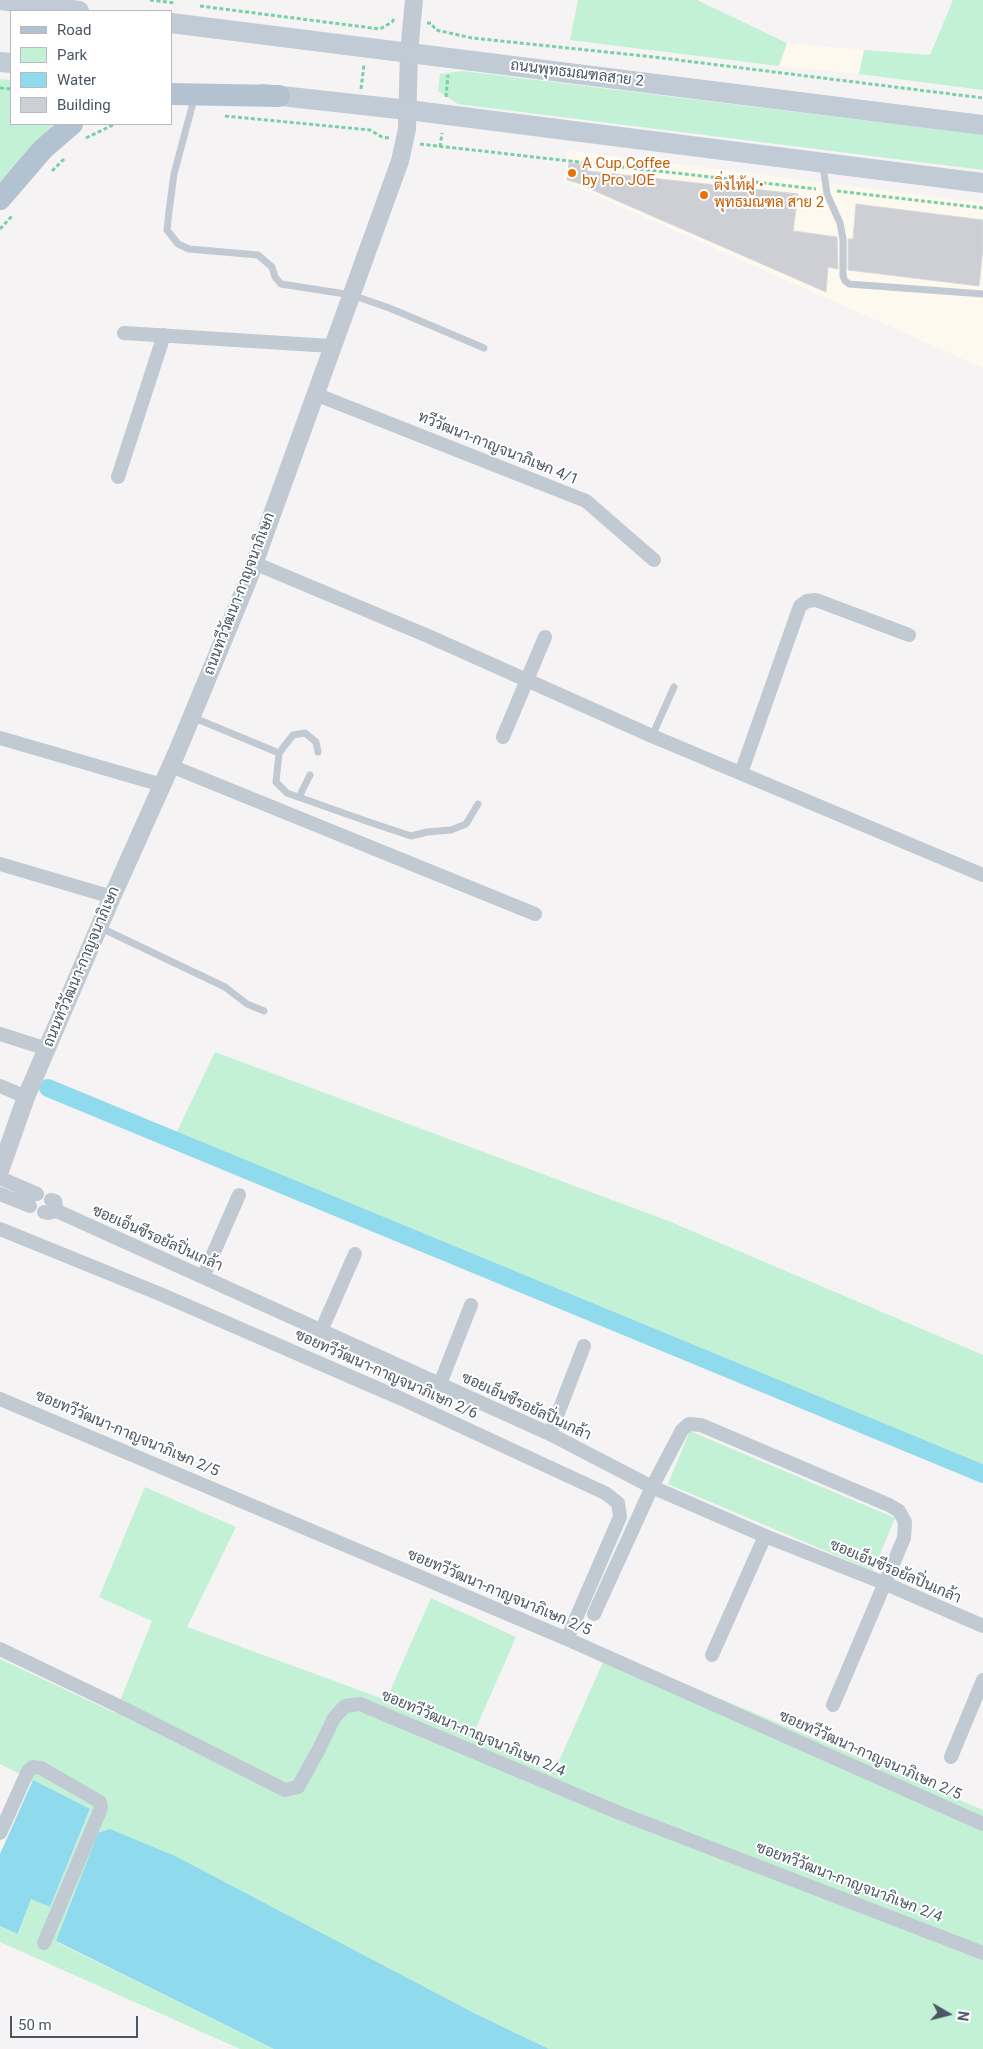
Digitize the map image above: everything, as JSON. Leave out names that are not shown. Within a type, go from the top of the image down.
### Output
[{"type":"main road","points":[[0,0],[72,10]]},
{"type":"main road","name":"ถนนพุทธมณฑลสาย 2","points":[[172,23],[983,125]]},
{"type":"main road","points":[[172,83],[408,110],[983,183]]},
{"type":"main road","points":[[172,94],[193,103],[278,96]]},
{"type":"main road","points":[[9,204],[43,149],[78,131]]},
{"type":"street","name":"ถนนทวีวัฒนา-กาญจนาภิเษก","points":[[0,1170],[26,1097],[192,717],[254,563],[331,346],[352,296],[400,161],[407,129],[409,52],[414,0]]},
{"type":"street","points":[[124,333],[331,346]]},
{"type":"street","points":[[118,477],[164,336]]},
{"type":"street","name":"ทวีวัฒนา-กาญจนาภิเษก 4/1","points":[[315,394],[586,501],[654,560]]},
{"type":"street","points":[[254,563],[428,636],[652,736],[983,875]]},
{"type":"street","points":[[741,773],[800,606],[807,601],[816,600],[909,635]]},
{"type":"street","points":[[502,738],[545,637]]},
{"type":"street","points":[[0,738],[162,785]]},
{"type":"street","points":[[171,766],[535,914]]},
{"type":"street","points":[[0,864],[112,897]]},
{"type":"street","points":[[0,1034],[47,1049]]},
{"type":"street","points":[[0,1086],[26,1097]]},
{"type":"street","points":[[0,1178],[37,1194]]},
{"type":"street","points":[[0,1194],[30,1206]]},
{"type":"street","points":[[203,1277],[239,1194]]},
{"type":"street","name":"ซอยเอ็นซีรอยัลปิ่นเกล้า","points":[[51,1207],[550,1434],[652,1487],[764,1536],[884,1583],[983,1626]]},
{"type":"street","name":"ซอยทวีวัฒนา-กาญจนาภิเษก 2/6","points":[[0,1229],[160,1294],[393,1395],[605,1493],[618,1503],[620,1517],[566,1639]]},
{"type":"street","points":[[321,1331],[354,1254]]},
{"type":"street","points":[[440,1384],[471,1305]]},
{"type":"street","points":[[550,1434],[584,1346]]},
{"type":"street","name":"ซอยทวีวัฒนา-กาญจนาภิเษก 2/5","points":[[0,1399],[566,1639],[983,1824]]},
{"type":"street","points":[[594,1614],[652,1487],[682,1430],[690,1424],[701,1425],[889,1505],[898,1510],[906,1522],[904,1538],[834,1705]]},
{"type":"street","points":[[712,1655],[764,1536]]},
{"type":"street","name":"ซอยทวีวัฒนา-กาญจนาภิเษก 2/4","points":[[0,1649],[129,1711],[285,1790],[298,1787],[318,1752],[334,1718],[345,1706],[360,1704],[617,1812],[983,1953]]},
{"type":"street","points":[[951,1757],[983,1680]]},
{"type":"street","points":[[0,1833],[28,1771],[33,1767],[41,1768],[100,1802],[101,1808],[44,1943]]},
{"type":"lane","points":[[193,103],[174,174],[168,211],[167,230],[178,244],[190,249],[258,255],[272,267],[275,277],[281,284],[352,296],[392,309],[484,348]]},
{"type":"lane","points":[[823,163],[826,190],[840,223],[843,239],[843,276],[845,281],[849,284],[983,294]]},
{"type":"lane","points":[[652,736],[674,688]]},
{"type":"lane","points":[[192,717],[278,753]]},
{"type":"lane","points":[[318,752],[316,742],[305,733],[293,735],[278,753],[276,782],[287,793],[411,836],[427,832],[451,830],[466,824],[478,804]]},
{"type":"lane","points":[[299,797],[310,776]]},
{"type":"lane","points":[[99,927],[225,986],[247,1004],[264,1011]]},
{"type":"path","points":[[150,0],[178,4]]},
{"type":"path","points":[[197,6],[380,28],[394,19]]},
{"type":"path","points":[[431,23],[436,30],[472,38],[664,58],[983,98]]},
{"type":"path","points":[[361,94],[364,65]]},
{"type":"path","points":[[446,98],[448,72]]},
{"type":"path","points":[[193,103],[370,130],[382,137]]},
{"type":"path","points":[[78,131],[108,125]]},
{"type":"path","points":[[423,145],[983,208]]},
{"type":"path","points":[[48,176],[66,157]]},
{"type":"path","points":[[0,229],[9,204]]},
{"type":"shaded area","points":[[787,43],[864,50],[859,74],[779,66]]},
{"type":"shaded area","points":[[567,150],[983,203],[983,368],[564,181]]},
{"type":"green space","points":[[578,0],[697,0],[787,43],[779,66],[570,40]]},
{"type":"green space","points":[[953,0],[983,0],[983,90],[859,74],[864,50],[930,55]]},
{"type":"green space","points":[[463,71],[983,135],[983,170],[458,104],[438,91],[440,74]]},
{"type":"green space","points":[[0,79],[10,80],[10,125],[53,125],[0,182]]},
{"type":"green space","points":[[215,1052],[666,1220],[983,1355],[983,1477],[171,1144]]},
{"type":"green space","points":[[690,1431],[895,1518],[873,1571],[668,1484]]},
{"type":"green space","points":[[145,1487],[236,1527],[187,1627],[386,1700],[431,1598],[516,1637],[472,1737],[554,1772],[608,1651],[983,1810],[983,2049],[549,2049],[472,2012],[56,1942],[274,2049],[240,2049],[0,1942],[0,1926],[19,1934],[31,1898],[50,1907],[90,1810],[0,1764],[0,1659],[115,1713],[152,1621],[99,1597]]},
{"type":"water","points":[[33,1780],[90,1809],[50,1907],[31,1899],[18,1934],[0,1926],[0,1854]]},
{"type":"water","points":[[110,1829],[175,1856],[472,2012],[549,2049],[274,2049],[56,1941],[98,1833]]},
{"type":"building","points":[[569,163],[588,165],[587,171],[798,194],[793,231],[837,237],[838,269],[828,267],[826,292],[588,188],[588,186],[567,180]]},
{"type":"building","points":[[856,204],[983,220],[983,248],[979,286],[848,270],[848,239],[853,239]]},
{"type":"waterway","points":[[48,1088],[983,1474]]},
{"type":"place","name":"A Cup Coffee by Pro JOE","points":[[572,173]]},
{"type":"place","name":"ติ่งไท้ฝู • พุทธมณฑล สาย 2","points":[[704,195]]}]
